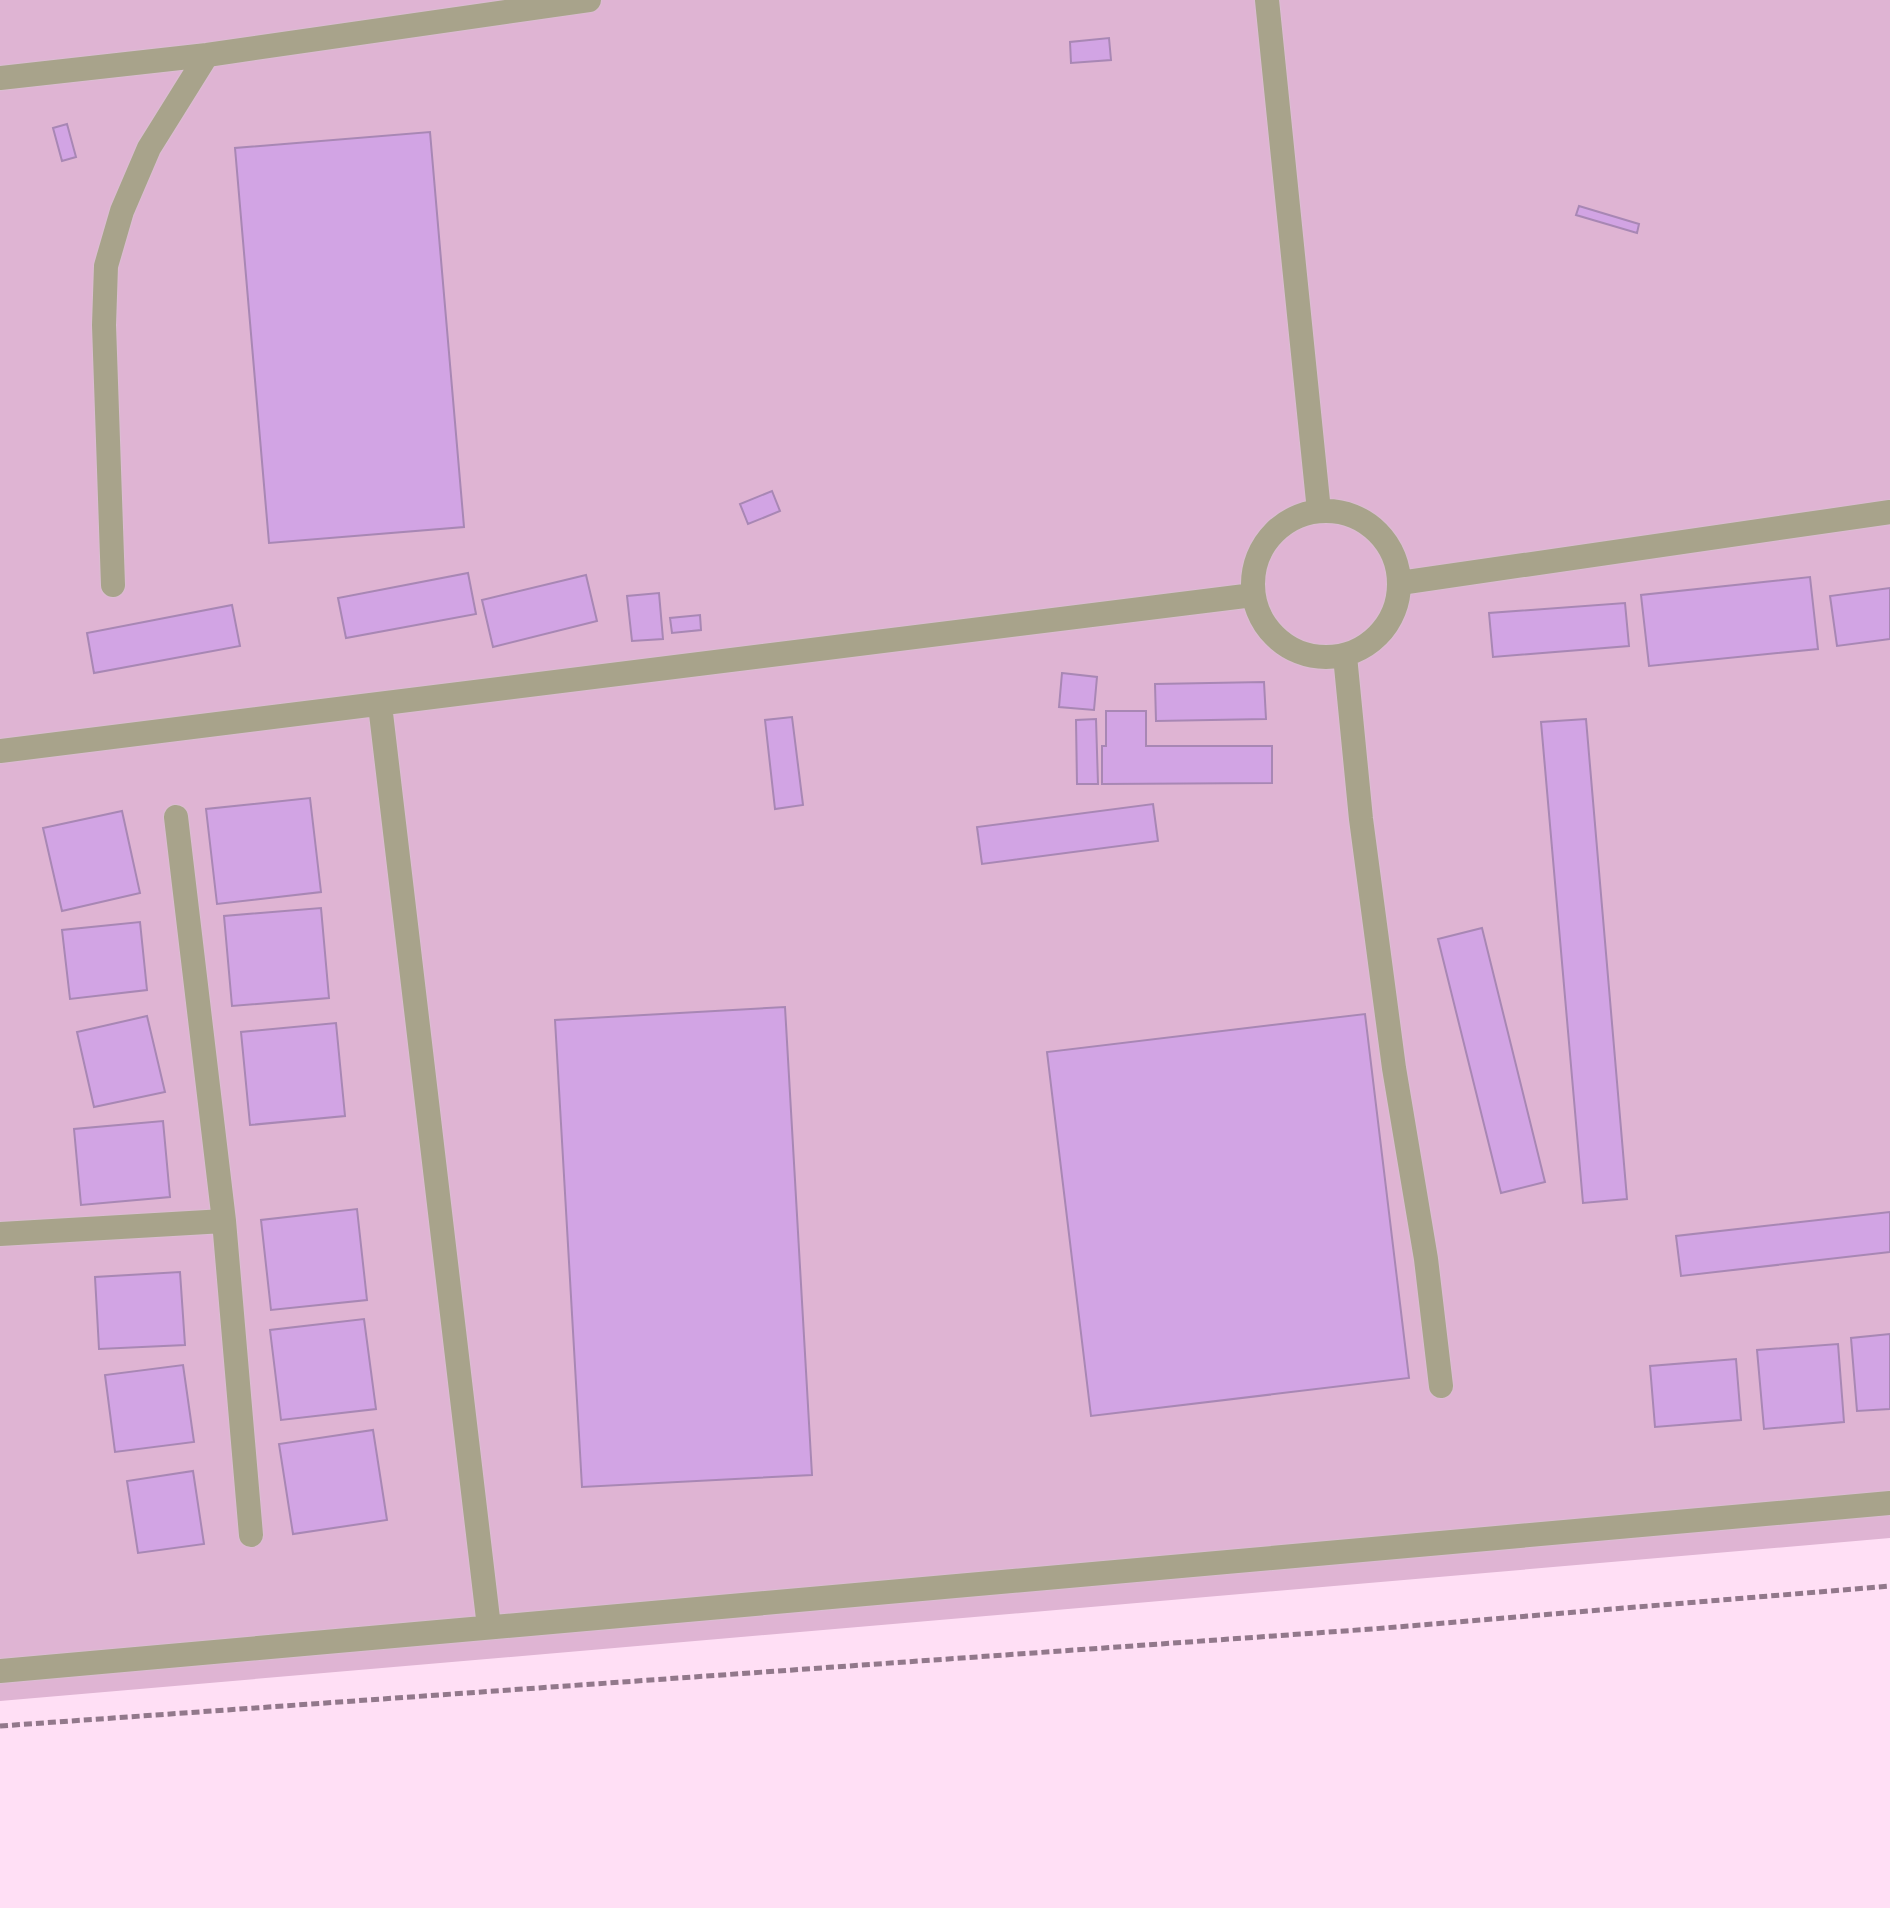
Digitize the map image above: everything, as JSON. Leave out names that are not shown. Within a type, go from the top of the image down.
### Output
[{"type":"street","points":[[0,78],[207,55],[589,0]]},
{"type":"street","points":[[1267,0],[1319,511]]},
{"type":"street","points":[[113,585],[104,325],[106,266],[122,211],[149,148],[207,55]]},
{"type":"street","points":[[1319,511],[1343,513],[1365,522],[1383,538],[1395,559],[1400,583],[1396,607],[1385,629],[1367,645],[1345,656],[1320,658],[1286,645],[1276,638],[1261,618],[1253,595],[1254,571],[1262,549],[1276,530],[1296,517],[1319,511]]},
{"type":"street","points":[[1400,583],[1890,512]]},
{"type":"street","points":[[0,751],[1253,595]]},
{"type":"street","points":[[1345,656],[1365,850],[1394,1068],[1426,1259],[1441,1386]]},
{"type":"street","points":[[380,705],[489,1627]]},
{"type":"street","points":[[176,817],[224,1221],[251,1535]]},
{"type":"street","points":[[0,1234],[224,1221]]},
{"type":"street","points":[[0,1671],[1890,1503]]},
{"type":"path","points":[[0,1726],[1356,1630],[1890,1586]]},
{"type":"shaded area","points":[[0,0],[1890,0],[1890,1538],[0,1701]]},
{"type":"building","points":[[1109,38],[1111,60],[1071,63],[1070,42]]},
{"type":"building","points":[[67,124],[76,157],[62,161],[53,128]]},
{"type":"building","points":[[430,132],[464,527],[269,543],[235,148]]},
{"type":"building","points":[[1579,206],[1639,224],[1637,233],[1576,215]]},
{"type":"building","points":[[772,491],[780,511],[748,524],[740,504]]},
{"type":"building","points":[[468,573],[476,614],[346,638],[338,598]]},
{"type":"building","points":[[586,575],[597,621],[493,647],[482,600]]},
{"type":"building","points":[[1810,577],[1818,649],[1649,666],[1641,595]]},
{"type":"building","points":[[1890,588],[1890,639],[1837,646],[1830,596]]},
{"type":"building","points":[[659,593],[663,639],[632,641],[627,596]]},
{"type":"building","points":[[1625,603],[1629,646],[1493,657],[1489,613]]},
{"type":"building","points":[[232,605],[240,646],[94,673],[87,633]]},
{"type":"building","points":[[700,615],[701,630],[672,633],[670,618]]},
{"type":"building","points":[[1062,673],[1097,677],[1094,710],[1059,707]]},
{"type":"building","points":[[1264,682],[1266,719],[1156,721],[1155,684]]},
{"type":"building","points":[[1106,711],[1146,711],[1146,746],[1272,746],[1272,783],[1102,784]]},
{"type":"building","points":[[792,717],[803,805],[775,809],[765,720]]},
{"type":"building","points":[[1096,719],[1098,784],[1077,784],[1076,720]]},
{"type":"building","points":[[1586,719],[1627,1199],[1583,1203],[1541,722]]},
{"type":"building","points":[[310,798],[321,892],[217,904],[206,809]]},
{"type":"building","points":[[1153,804],[1158,841],[982,864],[977,827]]},
{"type":"building","points":[[122,811],[140,893],[62,911],[43,828]]},
{"type":"building","points":[[321,908],[329,998],[232,1006],[224,916]]},
{"type":"building","points":[[140,922],[147,990],[70,999],[62,930]]},
{"type":"building","points":[[1482,928],[1545,1182],[1501,1193],[1438,939]]},
{"type":"building","points":[[785,1007],[812,1475],[582,1487],[555,1020]]},
{"type":"building","points":[[1365,1014],[1409,1378],[1091,1416],[1047,1052]]},
{"type":"building","points":[[147,1016],[165,1092],[94,1107],[77,1032]]},
{"type":"building","points":[[336,1023],[345,1116],[250,1125],[241,1032]]},
{"type":"building","points":[[163,1121],[170,1197],[81,1205],[74,1129]]},
{"type":"building","points":[[357,1209],[367,1300],[271,1310],[261,1220]]},
{"type":"building","points":[[1890,1212],[1890,1252],[1681,1276],[1676,1236]]},
{"type":"building","points":[[180,1272],[185,1345],[99,1349],[95,1277]]},
{"type":"building","points":[[364,1319],[376,1409],[281,1420],[270,1330]]},
{"type":"building","points":[[1890,1334],[1890,1409],[1857,1411],[1851,1338]]},
{"type":"building","points":[[1838,1344],[1844,1422],[1764,1429],[1757,1350]]},
{"type":"building","points":[[1736,1359],[1741,1420],[1655,1427],[1650,1366]]},
{"type":"building","points":[[183,1365],[194,1442],[115,1452],[105,1375]]},
{"type":"building","points":[[373,1430],[387,1520],[293,1534],[279,1444]]},
{"type":"building","points":[[193,1471],[204,1544],[138,1553],[127,1481]]}]
